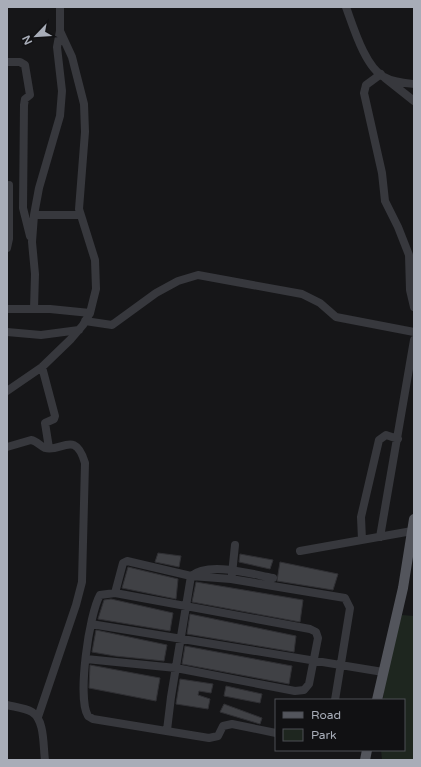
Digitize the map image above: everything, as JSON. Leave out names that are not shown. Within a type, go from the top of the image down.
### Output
[{"type":"main road","points":[[377,699],[403,588],[414,519]]},
{"type":"street","points":[[32,242],[34,215],[39,188],[60,116],[62,91],[57,47],[60,31],[60,7]]},
{"type":"street","points":[[346,7],[359,44],[371,63],[382,76],[414,101]]},
{"type":"street","points":[[7,391],[42,367],[79,330],[87,317],[96,289],[97,274],[93,249],[80,215],[78,198],[85,132],[84,104],[72,57],[60,31]]},
{"type":"street","points":[[7,62],[23,63],[26,69],[30,95],[24,101],[23,208],[32,242],[35,274],[34,309]]},
{"type":"street","points":[[414,84],[382,76],[366,85],[364,93],[382,173],[384,201],[395,220],[409,255],[410,290],[414,307]]},
{"type":"street","points":[[7,248],[9,239],[9,185]]},
{"type":"street","points":[[34,215],[80,215]]},
{"type":"street","points":[[7,309],[34,309],[87,317],[112,324],[160,290],[178,280],[198,275],[302,294],[320,303],[336,317],[414,332]]},
{"type":"street","points":[[7,332],[41,335],[79,330]]},
{"type":"street","points":[[380,537],[414,340]]},
{"type":"street","points":[[42,367],[55,416],[54,419],[45,423],[49,448]]},
{"type":"street","points":[[362,540],[361,517],[379,440],[386,435],[398,439]]},
{"type":"street","points":[[7,447],[31,440],[49,448],[72,445],[79,449],[85,464],[83,572],[76,605],[38,717]]},
{"type":"street","points":[[300,551],[412,531]]},
{"type":"street","points":[[231,579],[235,545]]},
{"type":"street","points":[[115,593],[121,566],[127,561],[191,576],[231,579],[344,598],[350,608],[335,699]]},
{"type":"street","points":[[168,730],[176,668],[191,576],[197,571],[203,570],[232,570],[272,578]]},
{"type":"street","points":[[86,659],[176,668],[295,691],[304,690],[309,684],[318,638],[316,632],[310,629],[115,593],[100,595],[91,624],[86,659],[84,704],[88,716],[93,719],[214,738],[218,736],[223,726],[232,724],[275,733]]},
{"type":"street","points":[[91,624],[383,672]]},
{"type":"street","points":[[7,705],[31,712],[38,717],[41,724],[45,760]]},
{"type":"green space","points":[[402,615],[414,616],[414,760],[382,760],[381,751],[405,751],[405,699],[383,699],[386,667]]},
{"type":"building","points":[[158,553],[181,556],[179,567],[155,562]]},
{"type":"building","points":[[240,554],[273,560],[270,569],[239,562]]},
{"type":"building","points":[[280,562],[338,574],[333,590],[277,581]]},
{"type":"building","points":[[128,567],[178,579],[176,599],[122,588]]},
{"type":"building","points":[[196,582],[303,600],[300,622],[192,602]]},
{"type":"building","points":[[111,599],[173,613],[170,631],[98,619],[104,600]]},
{"type":"building","points":[[190,614],[296,636],[294,652],[187,634]]},
{"type":"building","points":[[96,630],[167,645],[164,661],[92,652]]},
{"type":"building","points":[[185,646],[292,666],[289,684],[182,664]]},
{"type":"building","points":[[90,665],[160,678],[156,701],[89,688]]},
{"type":"building","points":[[180,679],[213,684],[211,693],[199,691],[198,695],[210,699],[208,709],[176,704]]},
{"type":"building","points":[[226,686],[262,694],[260,703],[224,696]]},
{"type":"building","points":[[224,704],[262,718],[260,724],[220,712]]}]
